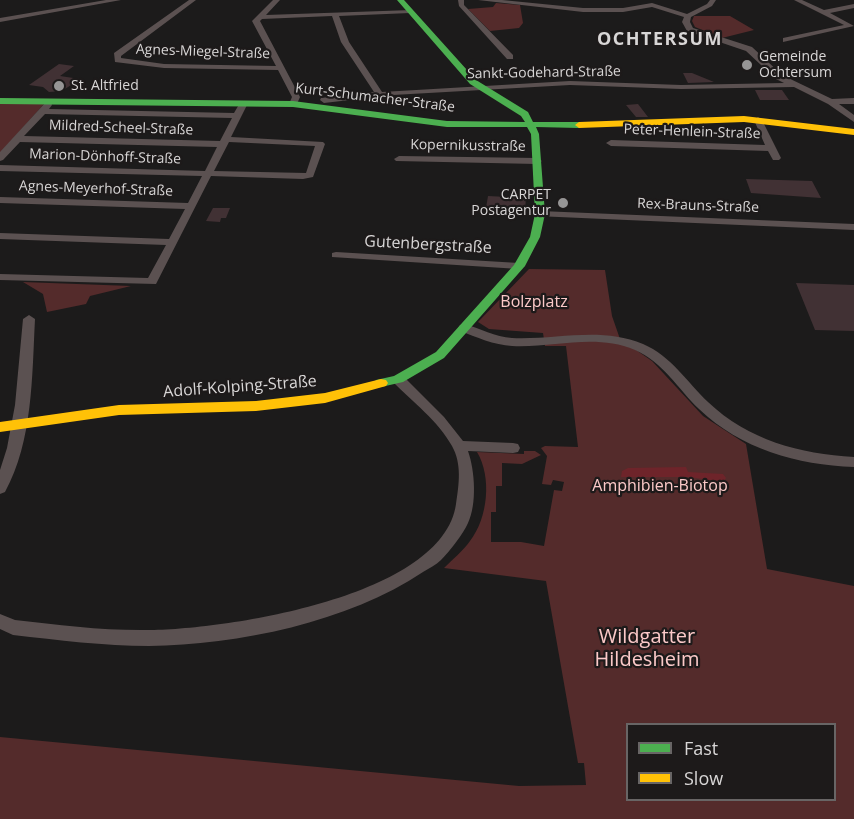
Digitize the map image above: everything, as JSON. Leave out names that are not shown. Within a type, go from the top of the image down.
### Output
[{"type":"street","points":[[0,20],[118,0]]},
{"type":"street","name":"Agnes-Miegel-Straße","points":[[193,0],[122,51],[117,56],[118,60],[156,66],[279,68]]},
{"type":"street","points":[[277,0],[256,21],[296,97],[293,104]]},
{"type":"street","points":[[400,0],[454,62],[482,88],[525,114],[532,124]]},
{"type":"street","points":[[461,0],[461,5],[510,57]]},
{"type":"street","points":[[481,0],[583,10],[623,10],[652,5],[688,16],[710,5],[713,0]]},
{"type":"street","points":[[797,0],[852,26]]},
{"type":"street","points":[[822,13],[854,6]]},
{"type":"street","points":[[258,17],[410,11]]},
{"type":"street","points":[[335,15],[345,42],[379,94]]},
{"type":"street","points":[[688,16],[686,22],[690,29],[749,49],[779,77],[831,102],[854,119]]},
{"type":"street","points":[[797,47],[786,40],[852,26]]},
{"type":"street","name":"Sankt-Godehard-Straße","points":[[330,101],[379,94],[570,83],[701,87],[793,85]]},
{"type":"street","name":"Kurt-Schumacher-Straße","points":[[0,101],[47,106],[293,104],[365,112],[429,124],[601,125],[711,119],[758,120],[854,132]]},
{"type":"street","points":[[831,102],[854,101]]},
{"type":"street","points":[[0,277],[152,282],[244,103]]},
{"type":"street","points":[[0,158],[47,106],[238,116]]},
{"type":"street","name":"Peter-Henlein-Straße","points":[[758,120],[776,158]]},
{"type":"street","name":"Adolf-Kolping-Straße","points":[[0,427],[119,410],[205,408],[297,402],[359,390],[398,379],[441,355],[519,266],[535,237],[540,214],[532,124]]},
{"type":"street","name":"Mildred-Scheel-Straße","points":[[18,139],[320,144],[309,175],[208,173]]},
{"type":"street","name":"Peter-Henlein-Straße","points":[[611,143],[771,148]]},
{"type":"street","name":"Kopernikusstraße","points":[[399,159],[537,161]]},
{"type":"street","name":"Marion-Dönhoff-Straße","points":[[0,168],[208,173]]},
{"type":"street","name":"Agnes-Meyerhof-Straße","points":[[0,200],[192,206]]},
{"type":"street","name":"Rex-Brauns-Straße","points":[[540,214],[854,227]]},
{"type":"street","points":[[0,236],[173,242]]},
{"type":"street","name":"Gutenbergstraße","points":[[336,255],[519,266]]},
{"type":"street","points":[[0,488],[14,454],[20,424],[30,319]]},
{"type":"street","points":[[464,328],[510,342],[580,336],[613,340],[640,348],[664,362],[705,406],[735,430],[766,445],[791,453],[823,460],[854,462]]},
{"type":"street","points":[[0,621],[13,627],[161,637],[230,631],[307,615],[383,589],[432,560],[460,528],[469,494],[459,446],[398,379]]},
{"type":"street","points":[[459,446],[513,447]]},
{"type":"green space","points":[[496,3],[520,5],[523,23],[519,28],[490,31],[468,9],[493,7]]},
{"type":"green space","points":[[694,16],[730,16],[754,30],[722,38],[695,27],[692,21]]},
{"type":"green space","points":[[0,104],[44,104],[0,153]]},
{"type":"green space","points":[[529,269],[605,270],[612,316],[620,339],[652,361],[703,416],[746,444],[767,569],[854,586],[854,819],[0,819],[0,737],[519,786],[586,785],[584,763],[578,763],[546,581],[444,568],[467,545],[481,521],[486,485],[482,462],[477,452],[524,454],[524,451],[535,451],[541,455],[522,464],[502,463],[502,486],[496,486],[496,512],[491,512],[491,542],[521,542],[544,546],[554,490],[562,491],[564,482],[553,480],[551,485],[542,484],[547,456],[541,448],[545,446],[578,447],[566,346],[545,346],[543,333],[489,329],[478,322]]},
{"type":"green space","points":[[23,282],[131,286],[90,296],[86,304],[47,312],[43,294]]},
{"type":"shaded area","points":[[686,467],[688,472],[723,474],[726,478],[723,482],[689,477],[621,477],[622,471],[628,468]]},
{"type":"building","points":[[59,64],[74,66],[60,76],[80,79],[62,91],[49,92],[43,87],[29,85]]},
{"type":"building","points":[[683,73],[692,73],[714,82],[688,83]]},
{"type":"building","points":[[755,90],[782,90],[789,100],[760,100]]},
{"type":"building","points":[[638,104],[648,117],[636,117],[626,105]]},
{"type":"building","points":[[746,179],[812,181],[821,198],[751,193]]},
{"type":"building","points":[[488,196],[526,198],[525,210],[486,208]]},
{"type":"building","points":[[213,208],[230,208],[226,218],[221,218],[220,222],[206,221]]},
{"type":"building","points":[[796,283],[854,285],[854,331],[815,330]]},
{"type":"traffic: fast","points":[[381,383],[398,379],[440,355],[519,266],[535,237],[540,214],[535,134],[525,114],[473,82],[400,0]]},
{"type":"traffic: fast","points":[[0,101],[293,104],[447,124],[579,125]]},
{"type":"traffic: slow","points":[[579,125],[744,119],[854,132]]},
{"type":"traffic: slow","points":[[0,427],[119,410],[256,406],[325,398],[381,383]]},
{"type":"place","name":"Gemeinde Ochtersum","points":[[747,65]]},
{"type":"place","name":"St. Altfried","points":[[59,86]]},
{"type":"place","name":"CARPET Postagentur","points":[[563,203]]},
{"type":"district","name":"OCHTERSUM","points":[[660,40]]},
{"type":"park label","name":"Bolzplatz","points":[[534,302]]},
{"type":"park label","name":"Amphibien-Biotop","points":[[660,486]]},
{"type":"park label","name":"Wildgatter Hildesheim","points":[[647,648]]}]
